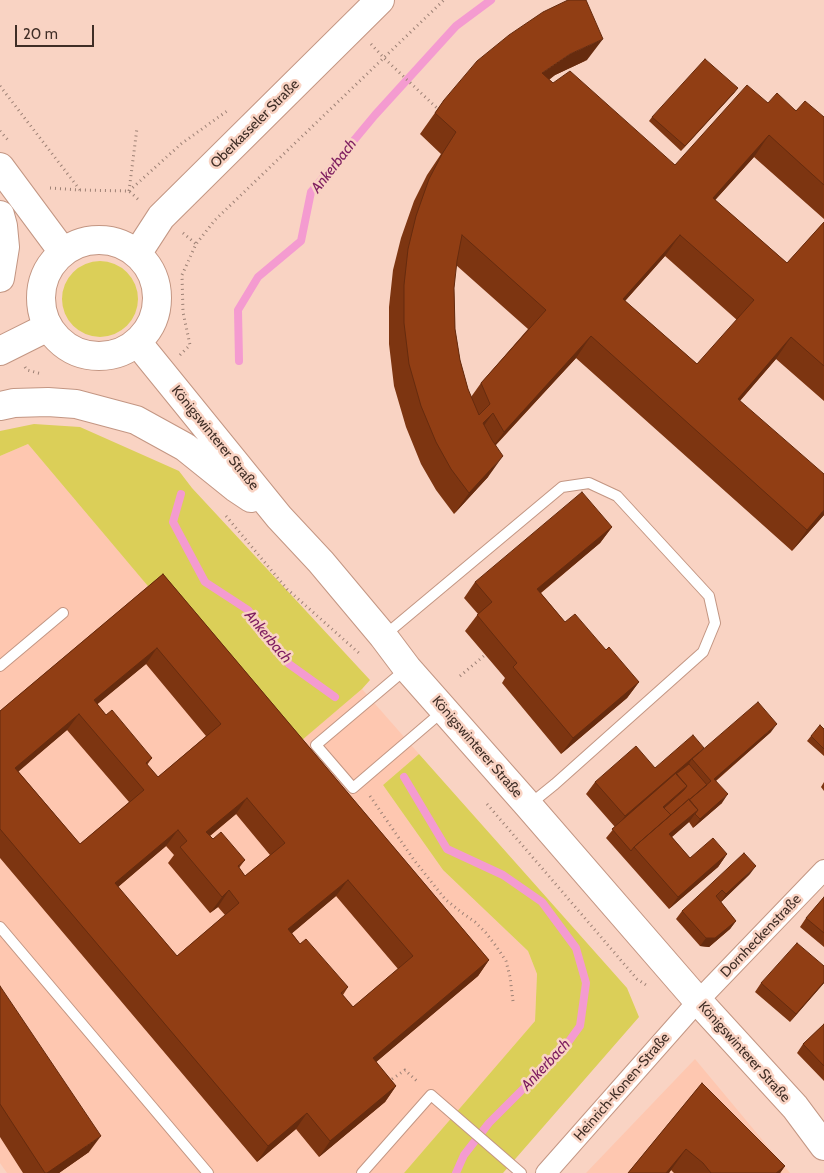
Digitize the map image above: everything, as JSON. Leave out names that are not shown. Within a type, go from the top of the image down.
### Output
[{"type":"main road","name":"Oberkasseler Straße","points":[[137,254],[161,217],[380,0]]},
{"type":"main road","points":[[0,167],[63,252]]},
{"type":"main road","points":[[0,215],[5,247],[0,278]]},
{"type":"main road","points":[[87,241],[114,242],[137,254],[147,265],[154,277],[157,291],[154,319],[138,342],[125,351],[96,357],[68,348],[56,338],[42,314],[40,300],[46,274],[53,262],[74,245],[87,241]]},
{"type":"main road","points":[[5,348],[48,327]]},
{"type":"main road","name":"Königswinterer Straße","points":[[138,342],[279,517],[321,562],[383,636],[407,668],[698,1001],[795,1107],[824,1146]]},
{"type":"main road","points":[[0,406],[14,403],[40,402],[76,404],[136,420],[185,447],[236,488],[279,517]]},
{"type":"street","name":"Dornheckenstraße","points":[[698,1001],[824,870]]},
{"type":"street","name":"Heinrich-Konen-Straße","points":[[546,1173],[698,1001]]},
{"type":"lane","points":[[383,636],[562,487],[589,483],[617,496],[709,596],[715,623],[703,652],[555,784],[528,805]]},
{"type":"lane","points":[[0,666],[63,613]]},
{"type":"lane","points":[[407,668],[316,745],[353,788],[444,710]]},
{"type":"lane","points":[[0,927],[208,1173]]},
{"type":"lane","points":[[362,1173],[431,1095],[521,1173]]},
{"type":"path","points":[[190,345],[183,312],[182,275],[196,244],[215,220],[444,0]]},
{"type":"path","points":[[384,58],[439,110]]},
{"type":"path","points":[[0,86],[80,190]]},
{"type":"path","points":[[137,128],[129,191],[181,144],[230,109],[263,116]]},
{"type":"path","points":[[5,348],[27,370],[45,374]]},
{"type":"path","points":[[460,676],[486,655]]},
{"type":"path","points":[[370,795],[414,860],[445,899],[475,922],[496,946],[506,961],[513,1001]]},
{"type":"path","points":[[381,1078],[386,1084],[405,1070],[431,1095]]},
{"type":"shaded area","points":[[93,261],[107,261],[121,267],[132,278],[138,292],[135,314],[127,326],[107,337],[93,337],[79,331],[68,320],[62,306],[62,292],[68,278],[79,267]]},
{"type":"shaded area","points":[[34,424],[80,427],[179,471],[192,488],[370,680],[288,752],[28,444],[0,456],[0,431]]},
{"type":"shaded area","points":[[28,444],[288,751],[362,689],[419,754],[383,785],[443,870],[528,951],[537,974],[535,1021],[404,1173],[7,1173],[0,1163],[0,456]]},
{"type":"shaded area","points":[[419,754],[627,988],[639,1017],[503,1173],[404,1173],[535,1021],[537,974],[528,951],[443,870],[383,785]]},
{"type":"shaded area","points":[[695,1059],[790,1173],[586,1173]]},
{"type":"building","points":[[568,0],[586,0],[603,39],[570,54],[542,73],[553,83],[570,71],[675,165],[747,85],[768,103],[777,93],[796,111],[805,101],[824,117],[824,185],[769,135],[713,198],[787,263],[824,222],[824,366],[791,337],[738,399],[824,474],[824,510],[807,530],[591,336],[504,432],[493,413],[483,423],[503,456],[469,493],[451,469],[436,442],[421,406],[409,364],[404,323],[404,285],[408,249],[416,216],[429,179],[456,132],[435,113],[477,61],[509,35],[543,12]],"holes":[[[462,235],[546,310],[481,383],[490,404],[479,415],[468,389],[460,360],[455,329],[454,288]],[[680,235],[754,300],[697,364],[623,299]]]},
{"type":"building","points":[[705,59],[738,88],[685,146],[652,117]]},
{"type":"building","points":[[582,492],[612,527],[537,589],[565,622],[575,614],[606,650],[609,647],[639,682],[573,738],[513,667],[517,663],[477,615],[492,602],[475,582]]},
{"type":"building","points":[[163,574],[489,960],[373,1058],[396,1086],[330,1141],[307,1113],[268,1146],[0,829],[0,711]],"holes":[[[157,648],[221,724],[158,777],[146,763],[152,758],[112,710],[106,715],[94,700]],[[79,714],[144,790],[80,844],[15,768]],[[247,798],[285,843],[245,876],[238,866],[245,860],[221,832],[213,839],[206,832]],[[178,830],[187,841],[180,847],[222,897],[229,890],[239,903],[177,956],[115,883]],[[348,880],[413,956],[353,1007],[341,993],[348,987],[306,939],[300,944],[288,929]]]},
{"type":"building","points":[[758,702],[777,724],[714,779],[728,794],[700,819],[695,814],[698,810],[689,800],[711,781],[692,759]]},
{"type":"building","points":[[820,725],[824,729],[824,749],[811,736]]},
{"type":"building","points":[[693,735],[704,748],[625,816],[595,782],[636,746],[655,768]]},
{"type":"building","points":[[689,764],[707,785],[671,815],[664,808],[687,786],[676,774]]},
{"type":"building","points":[[676,773],[687,786],[663,807],[671,815],[631,851],[612,829]]},
{"type":"building","points":[[689,799],[698,810],[669,834],[690,858],[713,838],[727,854],[678,897],[634,847]]},
{"type":"building","points":[[744,853],[756,866],[726,894],[722,890],[716,896],[736,921],[715,938],[706,938],[682,911]]},
{"type":"building","points":[[824,897],[824,933],[806,918]]},
{"type":"building","points":[[797,943],[824,966],[824,982],[796,1014],[761,983]]},
{"type":"building","points":[[0,986],[101,1136],[47,1173],[45,1173],[0,1104]]},
{"type":"building","points":[[824,1024],[824,1066],[803,1044]]},
{"type":"building","points":[[702,1083],[785,1166],[776,1173],[711,1173],[703,1163],[686,1149],[666,1173],[628,1173]]},
{"type":"waterway","name":"Ankerbach","points":[[239,361],[238,310],[258,277],[301,241],[311,192],[375,115],[456,26],[491,0]]},
{"type":"waterway","name":"Ankerbach","points":[[181,494],[173,522],[205,582],[248,610],[289,664],[335,697]]},
{"type":"waterway","name":"Ankerbach","points":[[404,777],[447,849],[503,875],[542,902],[576,948],[586,983],[580,1026],[564,1048],[489,1123],[464,1155],[456,1173]]}]
